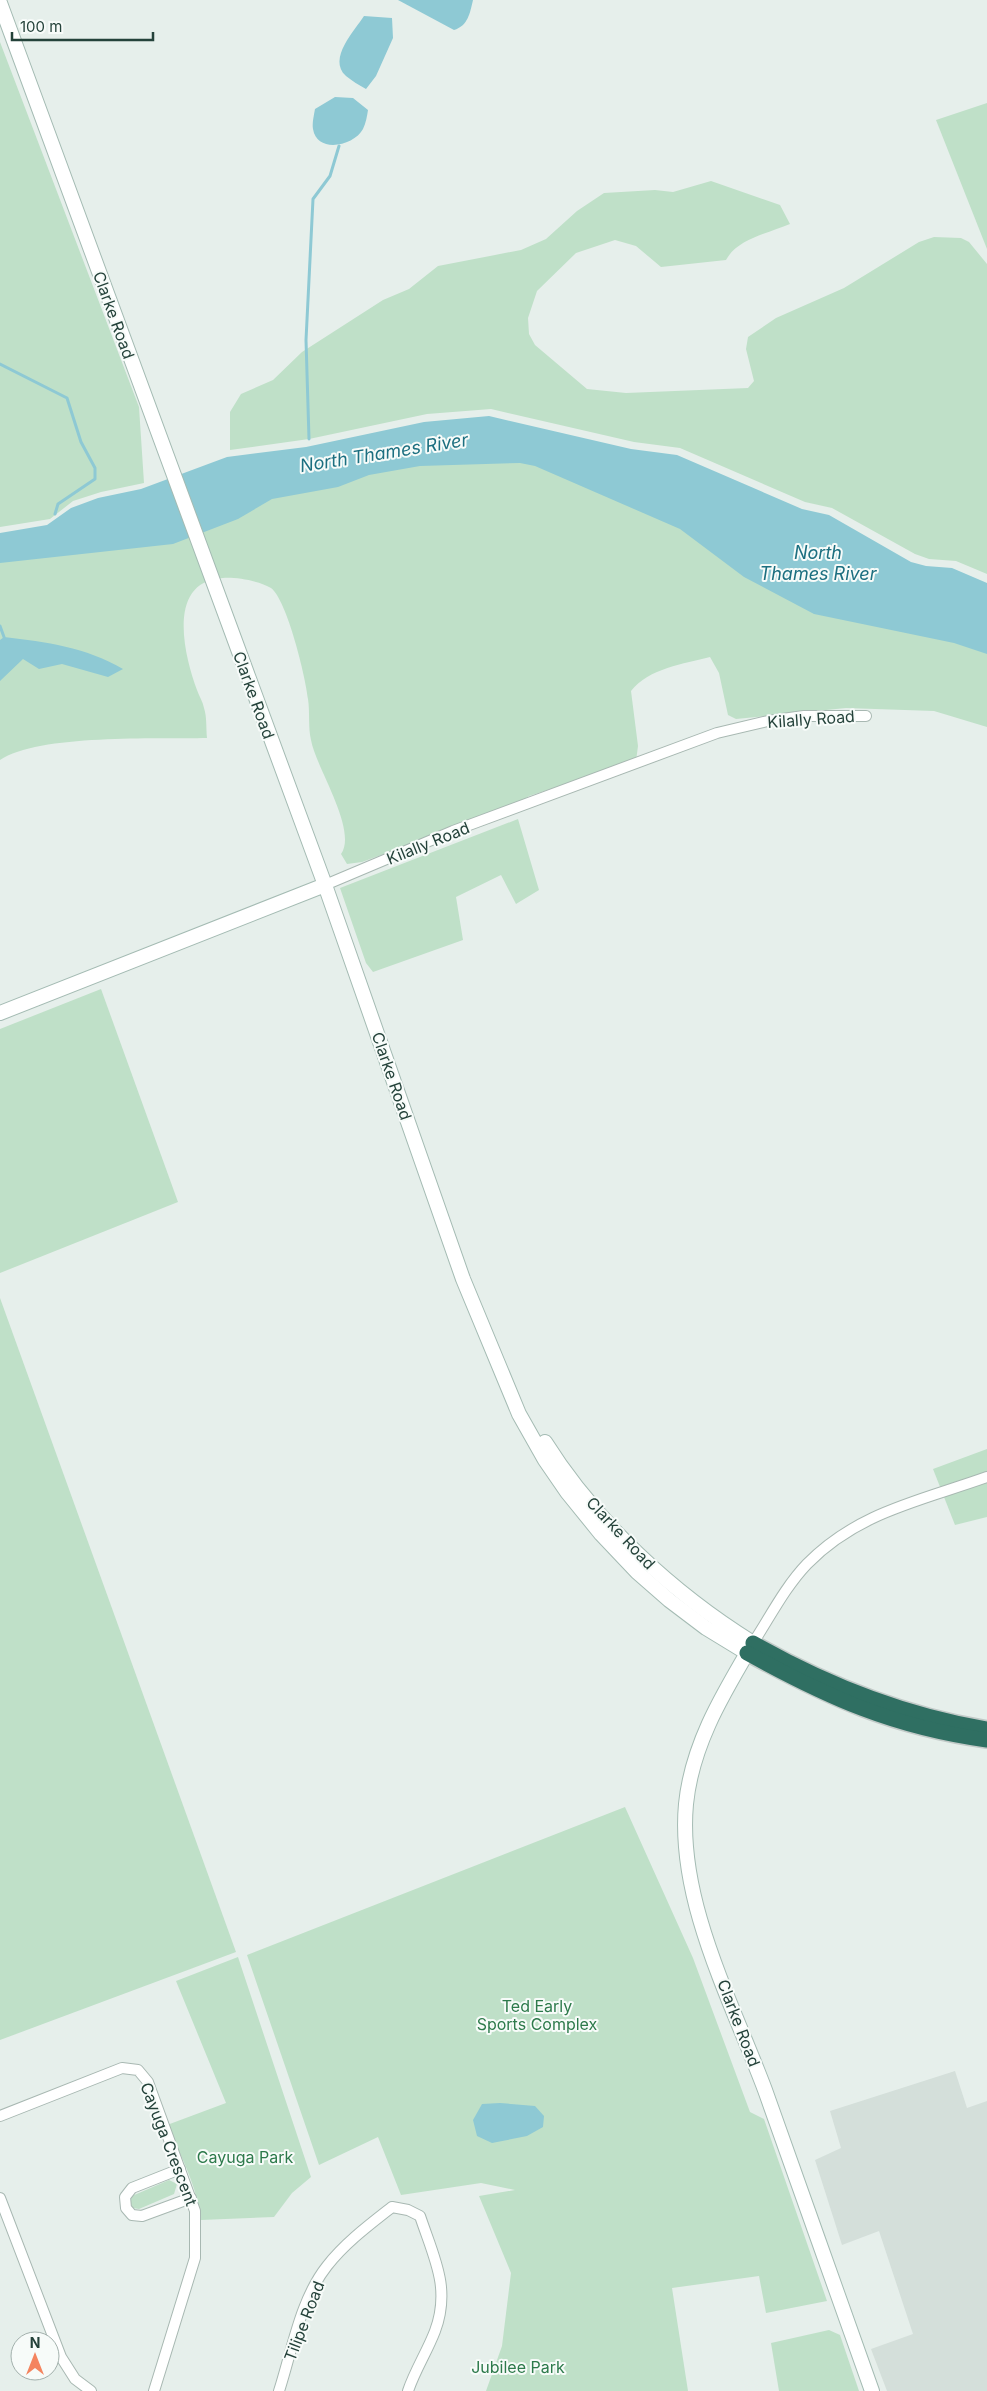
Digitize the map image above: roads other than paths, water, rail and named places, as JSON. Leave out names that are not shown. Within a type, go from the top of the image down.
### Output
[{"type":"highway","points":[[750,1648],[862,1696],[925,1716],[987,1729]]},
{"type":"highway","points":[[750,1648],[814,1690],[855,1708],[921,1728],[987,1740]]},
{"type":"main road","name":"Clarke Road","points":[[0,2],[324,885],[463,1279],[492,1351],[509,1386],[552,1454],[619,1534],[677,1590],[750,1648],[716,1707],[698,1748],[686,1816],[690,1877],[701,1923],[764,2089],[872,2391]]},
{"type":"main road","name":"Kilally Road","points":[[0,1013],[324,885]]},
{"type":"street","name":"Kilally Road","points":[[324,885],[453,831],[717,733],[768,721],[804,716],[866,716]]},
{"type":"street","points":[[750,1648],[788,1589],[806,1566],[848,1530],[890,1510],[987,1477]]},
{"type":"street","name":"Cayuga Crescent","points":[[0,2116],[122,2068],[138,2070],[148,2082],[195,2211],[195,2258],[154,2391]]},
{"type":"street","points":[[180,2170],[132,2188],[125,2197],[126,2208],[132,2215],[142,2216],[190,2198]]},
{"type":"street","points":[[0,2198],[60,2357],[75,2379],[91,2391]]},
{"type":"street","name":"Tilipe Road","points":[[279,2391],[312,2291],[326,2266],[354,2236],[392,2207],[408,2210],[420,2216],[441,2280],[443,2306],[434,2333],[413,2374],[408,2391]]},
{"type":"water","points":[[398,0],[473,0],[465,22],[454,30]]},
{"type":"water","points":[[364,16],[392,18],[393,38],[376,76],[366,89],[346,76],[341,69],[340,61],[344,45]]},
{"type":"water","points":[[335,97],[353,98],[368,110],[364,127],[358,135],[352,140],[336,145],[321,142],[316,137],[313,129],[315,109]]},
{"type":"water","name":"North Thames River","points":[[489,416],[631,449],[677,455],[802,509],[829,515],[911,562],[926,566],[952,568],[987,583],[987,654],[954,643],[814,614],[744,577],[680,529],[535,466],[520,463],[420,466],[369,475],[338,487],[272,499],[238,519],[173,544],[0,563],[0,533],[47,525],[71,508],[98,498],[141,489],[227,457],[306,447],[424,422]]},
{"type":"water","points":[[4,637],[35,641],[80,651],[94,655],[123,669],[108,677],[62,664],[39,669],[23,659],[0,681],[0,640]]},
{"type":"water","points":[[500,2103],[535,2106],[544,2116],[543,2127],[527,2136],[492,2143],[477,2136],[473,2120],[482,2104]]},
{"type":"waterway","points":[[309,439],[306,340],[313,199],[330,176],[339,146]]},
{"type":"waterway","points":[[0,364],[67,398],[81,442],[95,468],[95,479],[58,504],[55,514]]},
{"type":"waterway","points":[[0,626],[4,637]]},
{"type":"park label","name":"Ted Early Sports Complex","points":[[537,2015]]},
{"type":"park label","name":"Cayuga Park","points":[[245,2157]]},
{"type":"park label","name":"Jubilee Park","points":[[518,2367]]}]
